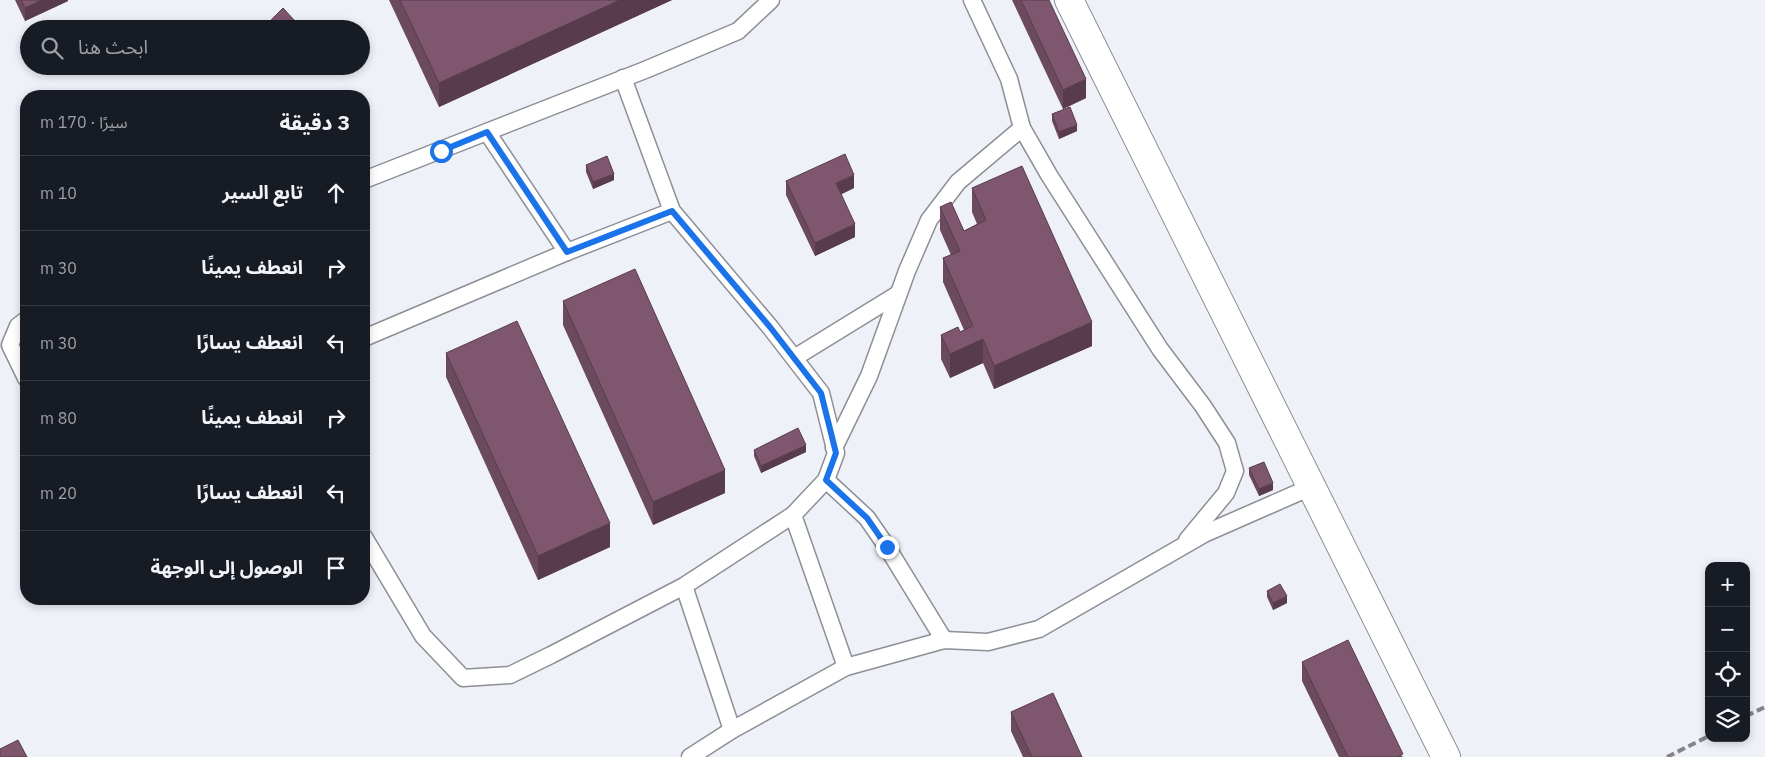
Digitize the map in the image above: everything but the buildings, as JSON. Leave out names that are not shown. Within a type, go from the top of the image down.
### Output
[{"type":"street","points":[[1069,0],[1446,757]]},
{"type":"lane","points":[[370,178],[738,31],[771,0]]},
{"type":"lane","points":[[972,0],[1009,79],[1022,128],[1049,175],[1160,349],[1203,406],[1226,442],[1235,471],[1226,493],[1180,548]]},
{"type":"lane","points":[[370,547],[423,636],[463,678],[510,675],[684,586],[793,515],[826,480],[836,453],[821,393],[770,327],[672,211],[623,78]]},
{"type":"lane","points":[[834,448],[869,376],[898,294],[929,220],[958,182],[1022,128]]},
{"type":"lane","points":[[487,132],[567,252]]},
{"type":"lane","points":[[370,335],[567,252],[672,211]]},
{"type":"lane","points":[[794,358],[898,294]]},
{"type":"lane","points":[[20,324],[10,345],[20,366]]},
{"type":"lane","points":[[826,480],[867,518],[944,640]]},
{"type":"lane","points":[[690,757],[732,730],[846,667],[944,640],[988,642],[1039,629],[1204,534],[1311,487]]},
{"type":"lane","points":[[793,515],[846,667]]},
{"type":"lane","points":[[684,586],[732,730]]},
{"type":"railway","points":[[1750,714],[1765,707]]},
{"type":"railway","points":[[1667,757],[1705,738]]},
{"type":"route","points":[[441,151],[487,132],[567,252],[672,211],[770,327],[821,393],[836,453],[826,480],[867,518],[887,547]]}]
